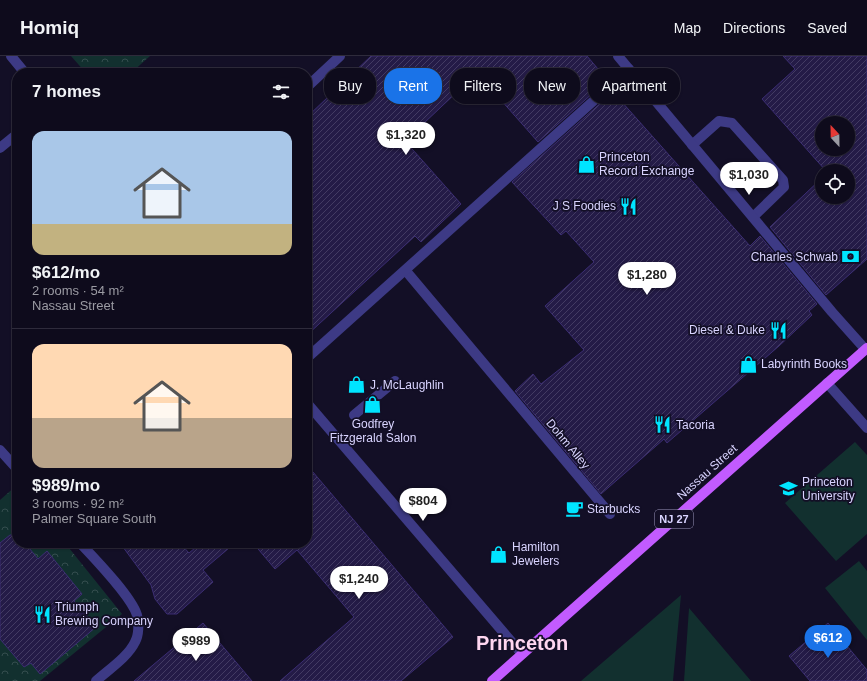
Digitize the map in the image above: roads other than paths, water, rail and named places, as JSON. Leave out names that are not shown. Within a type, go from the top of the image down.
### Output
[{"type":"main road","name":"Nassau Street","points":[[492,681],[866,348]]},
{"type":"street","points":[[11,56],[21,68]]},
{"type":"street","points":[[312,81],[340,56]]},
{"type":"street","points":[[618,56],[628,68]]},
{"type":"street","points":[[312,354],[406,271],[590,104]]},
{"type":"street","points":[[658,104],[832,312],[866,348]]},
{"type":"street","points":[[692,145],[719,122],[732,123],[783,180],[784,186],[753,217]]},
{"type":"street","points":[[0,148],[12,138]]},
{"type":"street","name":"Dohm Alley","points":[[406,271],[610,514]]},
{"type":"street","points":[[354,414],[395,381]]},
{"type":"street","points":[[827,383],[867,428]]},
{"type":"street","points":[[312,410],[522,654]]},
{"type":"street","points":[[0,450],[12,463]]},
{"type":"street","points":[[84,548],[128,599],[137,615],[138,630],[135,642],[123,657],[96,681]]},
{"type":"place","name":"Princeton Record Exchange","points":[[586,164]]},
{"type":"place","name":"J S Foodies","points":[[629,206]]},
{"type":"place","name":"Charles Schwab","points":[[851,257]]},
{"type":"place","name":"Diesel & Duke","points":[[778,330]]},
{"type":"place","name":"Labyrinth Books","points":[[748,364]]},
{"type":"place","name":"J. McLaughlin","points":[[357,385]]},
{"type":"place","name":"Godfrey Fitzgerald Salon","points":[[373,405]]},
{"type":"place","name":"Tacoria","points":[[663,425]]},
{"type":"place","name":"Princeton University","points":[[789,489]]},
{"type":"place","name":"Starbucks","points":[[574,509]]},
{"type":"place","name":"Hamilton Jewelers","points":[[499,554]]},
{"type":"place","name":"Triumph Brewing Company","points":[[42,614]]},
{"type":"district","name":"Princeton","points":[[522,643]]}]
